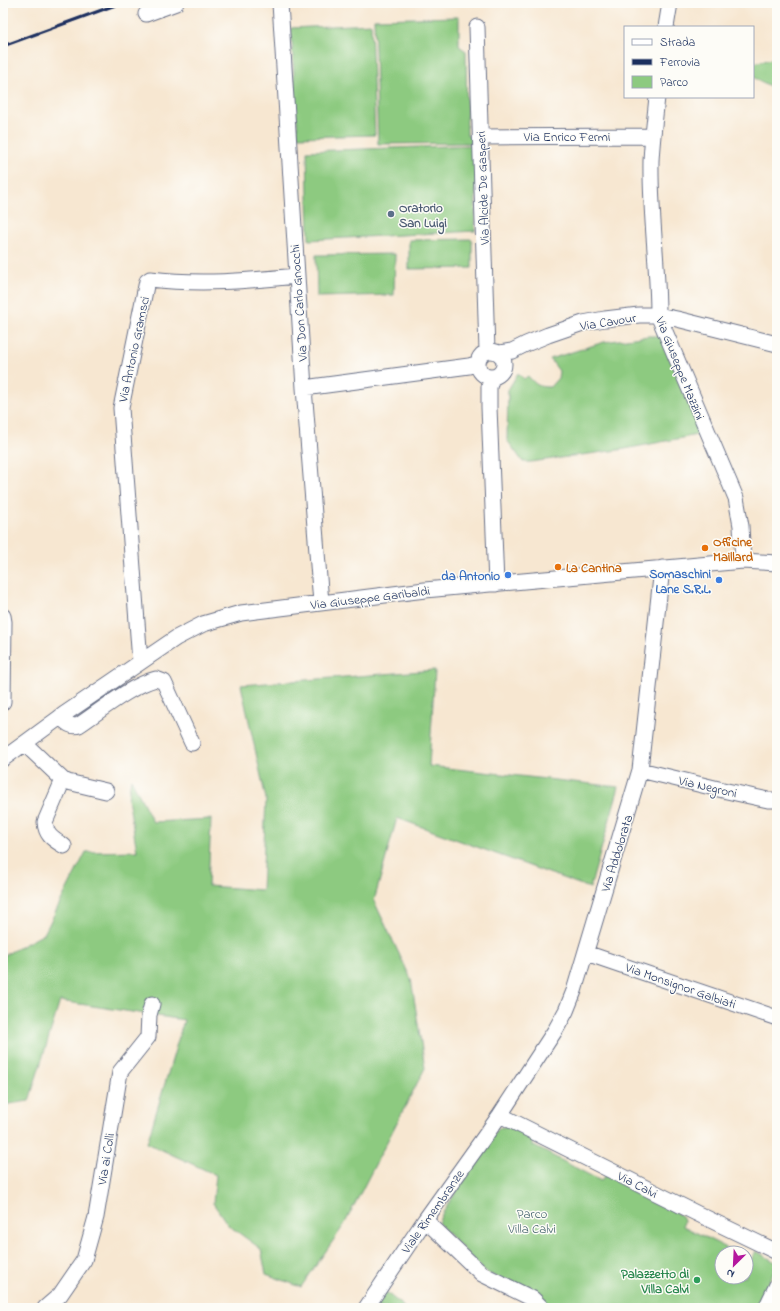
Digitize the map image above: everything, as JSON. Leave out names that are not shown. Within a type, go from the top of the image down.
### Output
[{"type":"street","points":[[146,14],[176,3]]},
{"type":"street","name":"Via Don Carlo Gnocchi","points":[[280,3],[304,388],[321,603]]},
{"type":"street","points":[[666,26],[670,3]]},
{"type":"street","name":"Via Alcide De Gasperi","points":[[477,27],[481,137],[497,352]]},
{"type":"street","name":"Via Giuseppe Mazzini","points":[[657,98],[652,136],[651,163],[658,285],[658,315],[736,498],[741,526],[743,561]]},
{"type":"street","name":"Via Enrico Fermi","points":[[481,137],[652,136]]},
{"type":"street","name":"Via Antonio Gramsci","points":[[140,662],[121,408],[147,281],[150,279],[175,282],[232,282],[297,276]]},
{"type":"street","name":"Via Cavour","points":[[497,352],[526,344],[548,334],[583,323],[625,316],[658,315],[693,322],[777,344]]},
{"type":"street","points":[[304,388],[483,372],[496,376],[504,367],[497,352],[480,356],[483,372],[489,407],[496,584]]},
{"type":"street","name":"Via Giuseppe Garibaldi","points":[[3,759],[60,717],[176,638],[202,624],[241,613],[425,590],[743,561],[777,563]]},
{"type":"street","name":"Via Addolorata","points":[[500,1115],[556,1029],[566,1011],[586,953],[640,770],[662,568]]},
{"type":"street","points":[[3,616],[3,702]]},
{"type":"street","points":[[60,717],[69,725],[79,725],[145,683],[156,679],[164,682],[192,743]]},
{"type":"street","points":[[25,744],[63,780],[106,791]]},
{"type":"street","name":"Via Negroni","points":[[640,770],[768,800],[777,800]]},
{"type":"street","points":[[63,780],[45,822],[48,834],[64,846]]},
{"type":"street","name":"Via Monsignor Galbiati","points":[[586,953],[777,1018]]},
{"type":"street","name":"Via ai Colli","points":[[45,1308],[60,1295],[84,1260],[96,1217],[120,1072],[148,1037],[149,1015],[152,1004]]},
{"type":"street","name":"Viale Rimembranze","points":[[366,1308],[425,1220],[500,1115]]},
{"type":"street","name":"Via Calvi","points":[[500,1115],[777,1252]]},
{"type":"street","points":[[425,1220],[482,1274],[533,1299],[542,1308]]},
{"type":"street","points":[[766,1308],[777,1285]]},
{"type":"green space","points":[[459,17],[459,46],[466,51],[467,135],[479,143],[378,144],[374,19]]},
{"type":"green space","points":[[371,24],[375,135],[298,137],[291,28]]},
{"type":"green space","points":[[777,58],[777,90],[754,78],[754,63]]},
{"type":"green space","points":[[477,145],[475,231],[309,240],[307,151]]},
{"type":"green space","points":[[472,239],[472,268],[409,269],[409,240]]},
{"type":"green space","points":[[395,254],[394,295],[317,297],[316,255]]},
{"type":"green space","points":[[648,336],[661,336],[702,434],[625,449],[523,462],[507,440],[508,390],[518,373],[524,379],[528,376],[538,385],[550,387],[558,378],[559,371],[550,359],[604,342]]},
{"type":"green space","points":[[435,670],[429,766],[619,787],[590,888],[397,818],[374,901],[411,979],[425,1068],[344,1225],[301,1287],[266,1274],[261,1249],[228,1225],[213,1203],[216,1175],[147,1143],[184,1020],[60,1001],[29,1101],[3,1105],[3,956],[44,934],[86,852],[137,851],[128,798],[131,779],[153,822],[211,819],[208,886],[262,890],[266,799],[241,685]]},
{"type":"green space","name":"Parco Villa Calvi","points":[[507,1126],[534,1138],[532,1145],[601,1181],[606,1175],[635,1189],[682,1216],[684,1220],[683,1226],[721,1245],[714,1245],[714,1285],[754,1285],[754,1255],[756,1251],[777,1263],[758,1308],[554,1308],[534,1296],[484,1271],[438,1223],[442,1214],[490,1139],[499,1128]]},
{"type":"green space","points":[[386,1292],[405,1308],[376,1308]]},
{"type":"railway","points":[[3,46],[121,3]]},
{"type":"place","name":"Oratorio San Luigi","points":[[391,214]]},
{"type":"place","name":"Officine Maillard","points":[[705,548]]},
{"type":"place","name":"La Cantina","points":[[558,567]]},
{"type":"place","name":"da Antonio","points":[[508,575]]},
{"type":"place","name":"Somaschini Lane S.R.L.","points":[[719,580]]},
{"type":"place","name":"Palazzetto di Villa Calvi","points":[[697,1280]]}]
